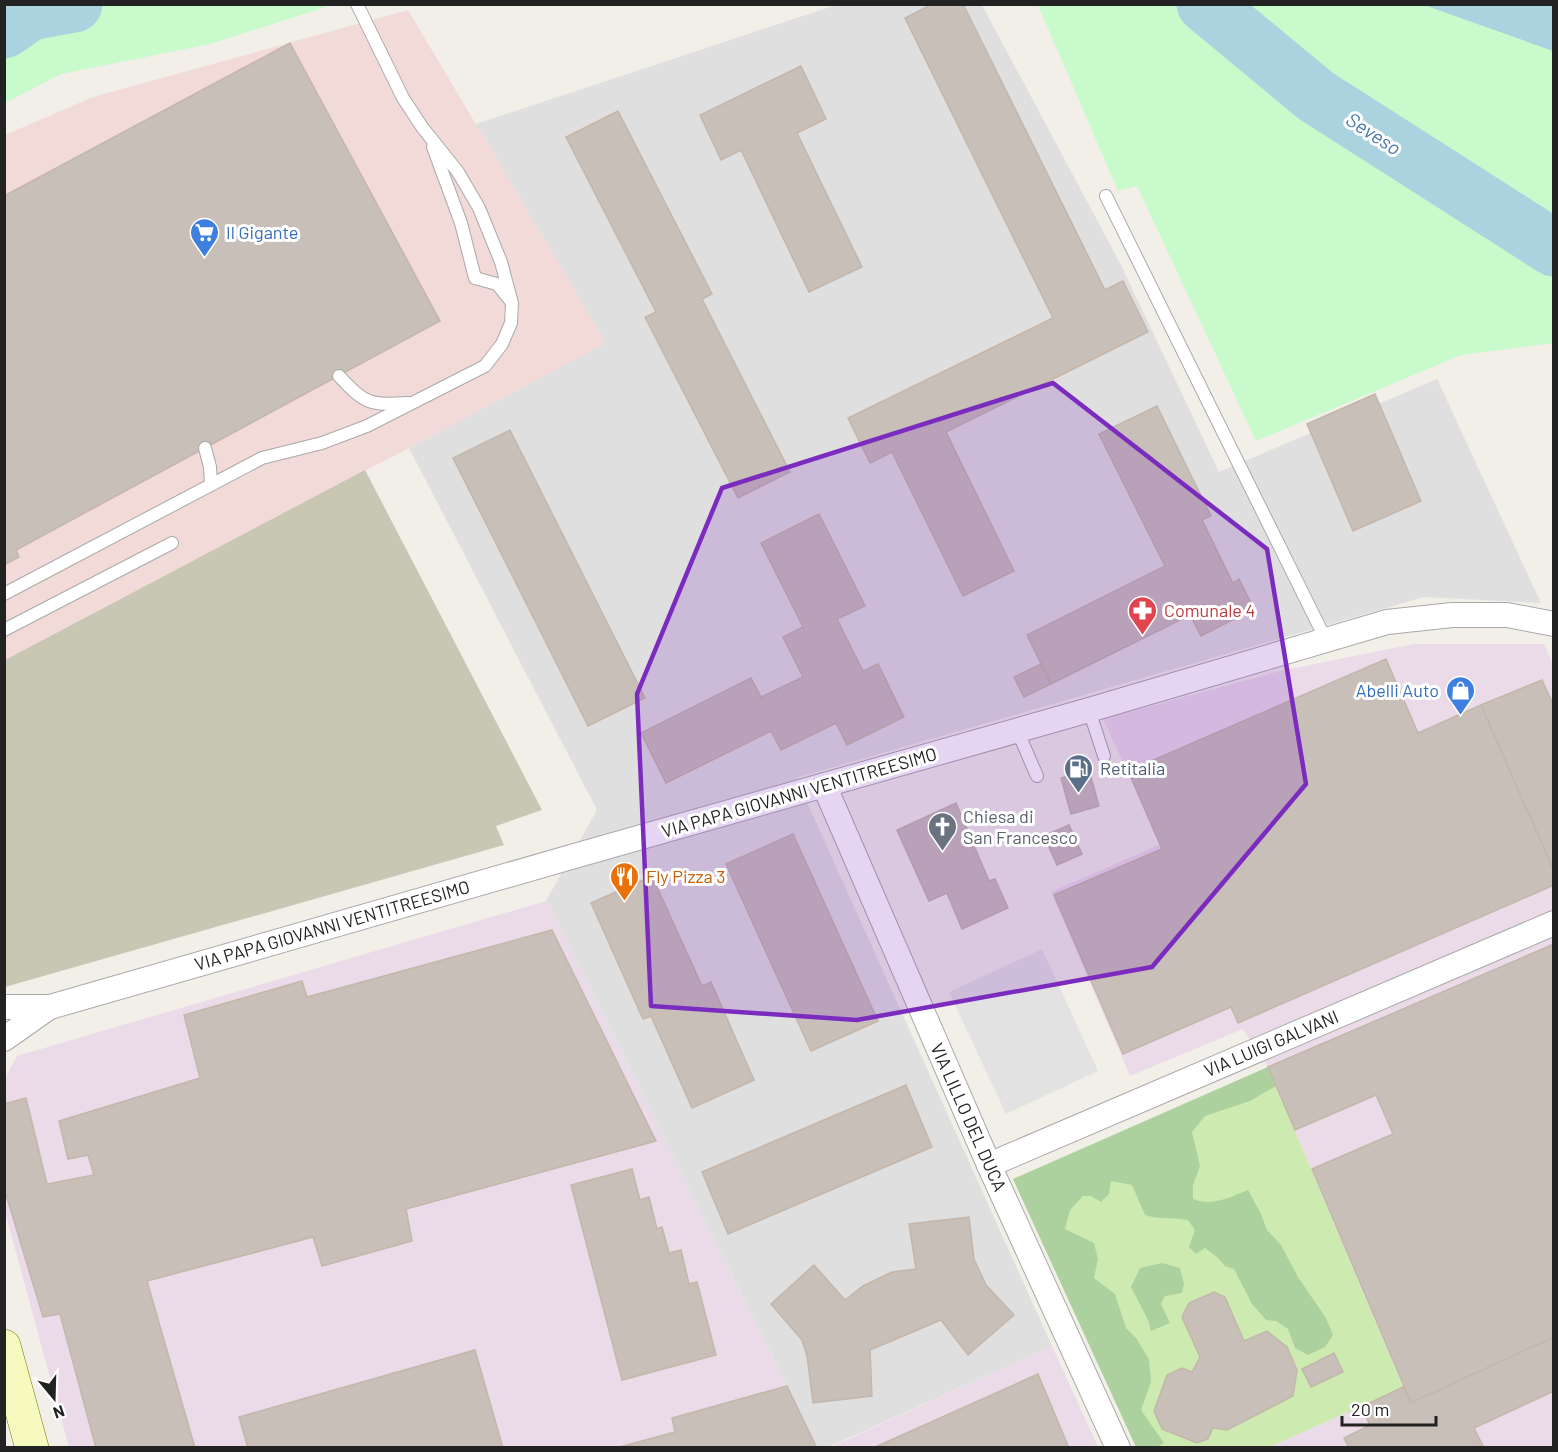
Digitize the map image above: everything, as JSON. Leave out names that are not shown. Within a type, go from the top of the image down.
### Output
[{"type":"main road","points":[[4,1346],[32,1448]]},
{"type":"street","name":"VIA PAPA GIOVANNI VENTITREESIMO","points":[[4,1006],[50,1006],[1089,710],[1387,622],[1452,615],[1507,615],[1553,626]]},
{"type":"street","name":"VIA LILLO DEL DUCA","points":[[824,785],[989,1165],[1118,1448]]},
{"type":"street","name":"VIA LUIGI GALVANI","points":[[989,1165],[1554,922]]},
{"type":"street","name":"VIA PAPA GIOVANNI VENTITREESIMO","points":[[4,1039],[50,1006]]},
{"type":"lane","points":[[4,594],[262,458],[322,442],[368,426],[485,366],[502,344],[511,324],[512,303],[501,261],[479,208],[458,172],[429,136],[403,98],[357,4]]},
{"type":"lane","points":[[429,136],[461,223],[475,278],[497,284],[512,303]]},
{"type":"lane","points":[[1106,196],[1326,640]]},
{"type":"lane","points":[[339,376],[357,395],[378,404],[413,403]]},
{"type":"lane","points":[[205,448],[210,467],[210,484]]},
{"type":"lane","points":[[4,630],[172,543]]},
{"type":"lane","points":[[1089,710],[1104,756]]},
{"type":"lane","points":[[1017,730],[1037,776]]},
{"type":"highlighted area","points":[[1053,383],[1267,549],[1306,784],[1152,967],[857,1020],[651,1006],[637,694],[722,488]]},
{"type":"shaded area","points":[[836,5],[982,5],[1121,265],[1219,472],[1437,379],[1541,603],[1424,597],[796,778],[1052,1346],[829,1447],[818,1447],[546,901],[597,810],[409,448],[605,342],[476,124]]},
{"type":"shaded area","name":"Il Gigante","points":[[408,10],[606,343],[5,660],[5,135],[93,97]]},
{"type":"shaded area","points":[[365,470],[542,810],[496,826],[504,845],[5,987],[5,660]]},
{"type":"shaded area","points":[[1414,644],[1544,644],[1554,666],[1553,1447],[1270,1447],[1403,1386],[1268,1067],[1243,1029],[1130,1076],[1051,892],[1161,844],[1103,719],[1280,671]]},
{"type":"shaded area","points":[[546,901],[818,1447],[69,1447],[5,1212],[4,1080],[17,1056]]},
{"type":"shaded area","points":[[1042,949],[1098,1071],[1006,1114],[949,992]]},
{"type":"shaded area","points":[[1052,1346],[1098,1447],[829,1448]]},
{"type":"green space","points":[[5,4],[332,5],[210,44],[61,74],[5,103]]},
{"type":"green space","points":[[1038,5],[1553,5],[1553,343],[1461,355],[1256,441],[1137,186],[1118,191]]},
{"type":"green space","points":[[1268,1067],[1403,1387],[1270,1447],[1136,1447],[1013,1179]]},
{"type":"green space","points":[[1268,1067],[1276,1086],[1250,1101],[1205,1116],[1192,1132],[1200,1166],[1193,1185],[1193,1199],[1214,1202],[1248,1190],[1267,1230],[1281,1245],[1298,1277],[1326,1318],[1333,1335],[1325,1347],[1308,1355],[1295,1348],[1288,1329],[1276,1321],[1266,1320],[1252,1304],[1234,1269],[1225,1266],[1205,1248],[1196,1254],[1189,1247],[1195,1230],[1188,1220],[1145,1215],[1132,1185],[1111,1181],[1109,1194],[1101,1202],[1091,1196],[1083,1196],[1070,1210],[1065,1229],[1094,1243],[1098,1259],[1094,1278],[1115,1294],[1126,1328],[1136,1338],[1149,1359],[1151,1382],[1141,1410],[1164,1443],[1157,1447],[1136,1447],[1013,1179]]},
{"type":"green space","points":[[1162,1263],[1180,1268],[1184,1284],[1182,1293],[1165,1296],[1161,1304],[1170,1323],[1151,1331],[1148,1320],[1131,1287],[1140,1268]]},
{"type":"water","points":[[1424,5],[1553,5],[1553,51]]},
{"type":"building","points":[[932,4],[963,4],[1105,290],[1123,281],[1148,332],[946,432],[1014,571],[963,596],[892,452],[870,463],[848,418],[1053,318],[905,18]]},
{"type":"building","name":"Il Gigante","points":[[290,43],[440,321],[16,550],[19,557],[4,565],[4,196]]},
{"type":"building","points":[[801,66],[826,119],[797,133],[862,267],[809,292],[741,150],[721,160],[700,115]]},
{"type":"building","points":[[618,111],[712,294],[702,299],[790,472],[738,498],[645,317],[656,312],[566,137]]},
{"type":"building","points":[[1375,394],[1421,501],[1353,531],[1307,424]]},
{"type":"building","points":[[1157,406],[1211,516],[1202,520],[1233,583],[1239,579],[1254,609],[1201,636],[1190,615],[1051,684],[1027,635],[1165,566],[1099,434]]},
{"type":"building","points":[[510,430],[645,698],[588,726],[453,458]]},
{"type":"building","points":[[819,514],[865,606],[837,619],[863,671],[878,664],[904,717],[847,745],[836,723],[781,750],[771,731],[666,783],[641,733],[751,678],[761,697],[803,677],[783,637],[803,627],[761,543]]},
{"type":"building","points":[[1386,659],[1418,733],[1481,705],[1554,871],[1554,885],[1238,1023],[1231,1007],[1123,1054],[1054,895],[1162,849],[1128,771]]},
{"type":"building","points":[[1041,664],[1051,684],[1024,697],[1014,677]]},
{"type":"building","points":[[1542,680],[1554,706],[1554,871],[1481,705]]},
{"type":"building","points":[[1089,770],[1099,806],[1071,814],[1061,778]]},
{"type":"building","name":"Chiesa di San Francesco","points":[[956,803],[989,881],[995,879],[1008,908],[962,929],[947,893],[929,901],[897,830]]},
{"type":"building","points":[[1069,825],[1082,854],[1057,865],[1044,836]]},
{"type":"building","points":[[793,834],[878,1021],[811,1051],[726,864]]},
{"type":"building","points":[[652,876],[702,986],[711,982],[754,1080],[692,1108],[651,1016],[643,1019],[591,903]]},
{"type":"building","points":[[552,930],[656,1141],[406,1209],[412,1241],[322,1266],[313,1237],[147,1281],[195,1448],[96,1448],[60,1314],[43,1317],[4,1188],[4,1104],[26,1098],[47,1184],[94,1175],[88,1155],[68,1159],[59,1121],[200,1078],[184,1015],[302,981],[307,997]]},
{"type":"building","points":[[1554,944],[1554,1337],[1411,1403],[1312,1169],[1393,1134],[1376,1095],[1295,1130],[1268,1067]]},
{"type":"building","points":[[906,1085],[932,1147],[728,1234],[702,1172]]},
{"type":"building","points":[[632,1169],[640,1200],[649,1197],[657,1229],[662,1227],[669,1253],[681,1250],[689,1284],[697,1282],[716,1355],[622,1380],[571,1185]]},
{"type":"building","points":[[969,1217],[974,1259],[986,1285],[1014,1315],[968,1355],[941,1320],[870,1350],[872,1396],[813,1403],[807,1356],[802,1340],[771,1304],[814,1265],[845,1300],[863,1286],[892,1272],[916,1269],[909,1224]]},
{"type":"building","points":[[1214,1292],[1225,1297],[1244,1341],[1267,1331],[1287,1347],[1297,1370],[1293,1396],[1227,1430],[1213,1428],[1208,1439],[1197,1443],[1162,1429],[1154,1411],[1167,1375],[1182,1368],[1192,1372],[1200,1357],[1182,1317],[1189,1303]]},
{"type":"building","points":[[1554,1337],[1554,1391],[1474,1428],[1484,1448],[1349,1448],[1344,1438],[1370,1425],[1361,1407],[1403,1387],[1411,1403]]},
{"type":"building","points":[[475,1350],[503,1448],[248,1448],[239,1417]]},
{"type":"building","points":[[1334,1353],[1343,1372],[1311,1387],[1302,1369]]},
{"type":"building","points":[[1038,1374],[1069,1448],[873,1448]]},
{"type":"building","points":[[787,1386],[817,1448],[616,1448],[675,1432],[672,1418]]},
{"type":"waterway","name":"Seveso","points":[[4,30],[30,12],[74,4]]},
{"type":"waterway","name":"Seveso","points":[[1205,4],[1316,96],[1554,248]]},
{"type":"place","name":"Il Gigante","points":[[205,258]]},
{"type":"place","name":"Comunale 4","points":[[1143,636]]},
{"type":"place","name":"Abelli Auto","points":[[1460,716]]},
{"type":"place","name":"Retitalia","points":[[1079,794]]},
{"type":"place","name":"Chiesa di San Francesco","points":[[942,852]]},
{"type":"place","name":"Fly Pizza 3","points":[[625,902]]}]
